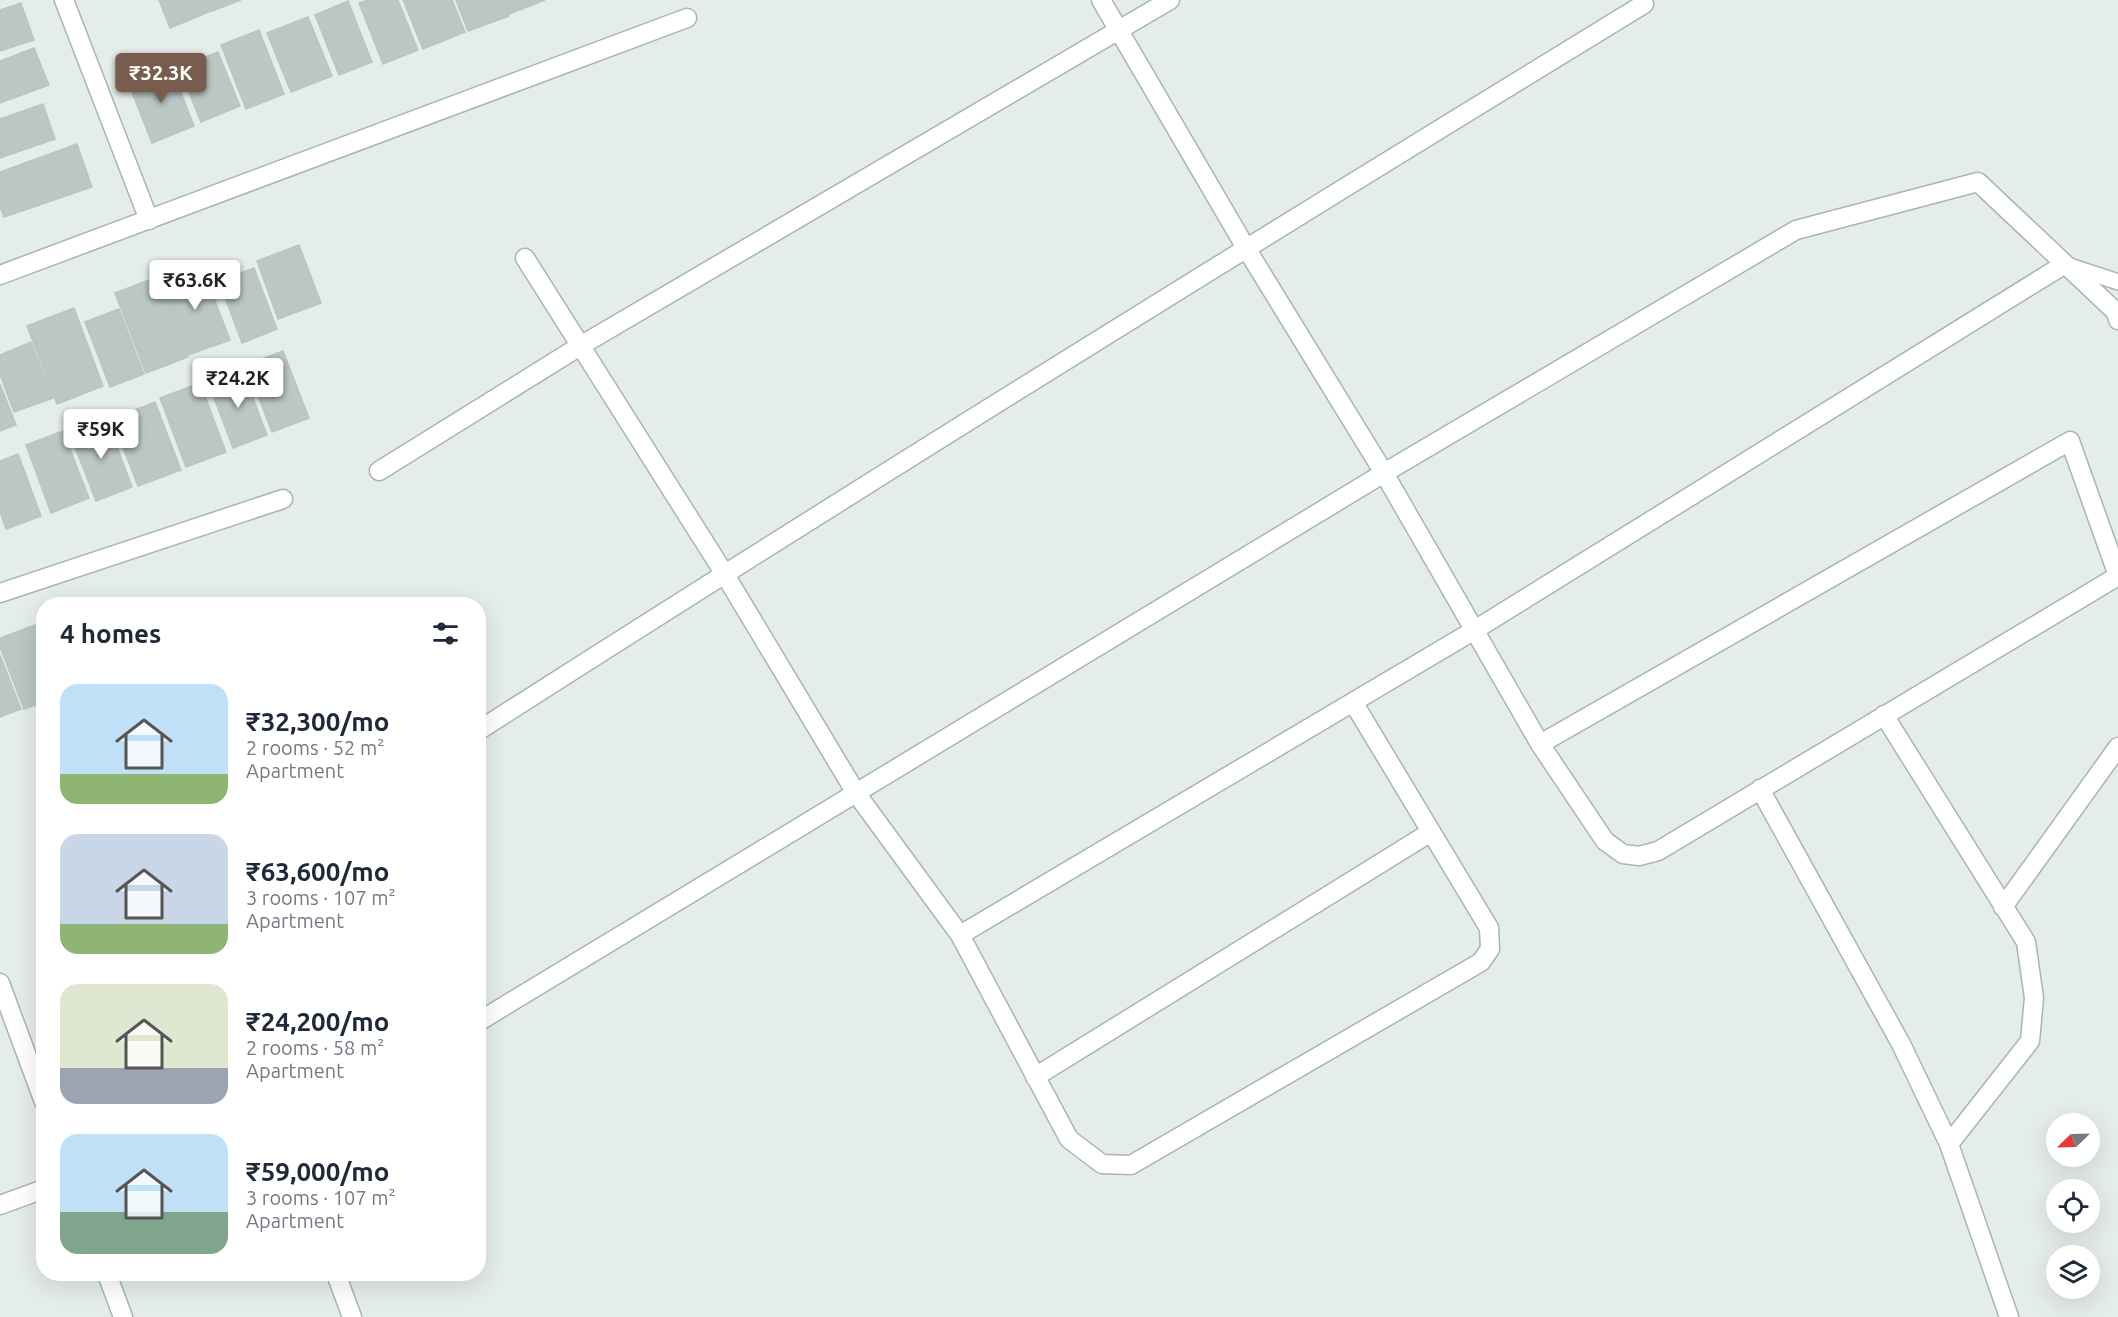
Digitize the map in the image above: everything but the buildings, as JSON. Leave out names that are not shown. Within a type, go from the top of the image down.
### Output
[{"type":"street","points":[[64,0],[148,220]]},
{"type":"street","points":[[1101,0],[1246,248],[1384,474],[1540,744],[1605,841],[1623,854],[1639,856],[1658,851],[2118,572],[2070,441],[1540,744]]},
{"type":"street","points":[[379,471],[580,346],[1170,0]]},
{"type":"street","points":[[486,726],[724,573],[1246,248],[1644,4]]},
{"type":"street","points":[[0,275],[687,18]]},
{"type":"street","points":[[486,1017],[1384,474],[1796,230],[1978,182],[2116,312],[2118,320]]},
{"type":"street","points":[[525,258],[724,573],[856,793],[960,935],[1069,1139],[1102,1164],[1131,1165],[1481,962],[1490,949],[1489,928],[1353,702]]},
{"type":"street","points":[[960,935],[1473,631],[2065,264]]},
{"type":"street","points":[[0,594],[283,499]]},
{"type":"street","points":[[1884,715],[2026,942],[2034,998],[2030,1041],[1949,1144]]},
{"type":"street","points":[[2004,907],[2118,747]]},
{"type":"street","points":[[1760,789],[1901,1044],[1949,1144],[2009,1317]]},
{"type":"street","points":[[1035,1077],[1431,832]]},
{"type":"street","points":[[0,984],[36,1081]]},
{"type":"street","points":[[0,1205],[36,1192]]},
{"type":"street","points":[[110,1281],[123,1317]]},
{"type":"street","points":[[339,1281],[352,1317]]},
{"type":"lane","points":[[2065,264],[2118,282]]}]
